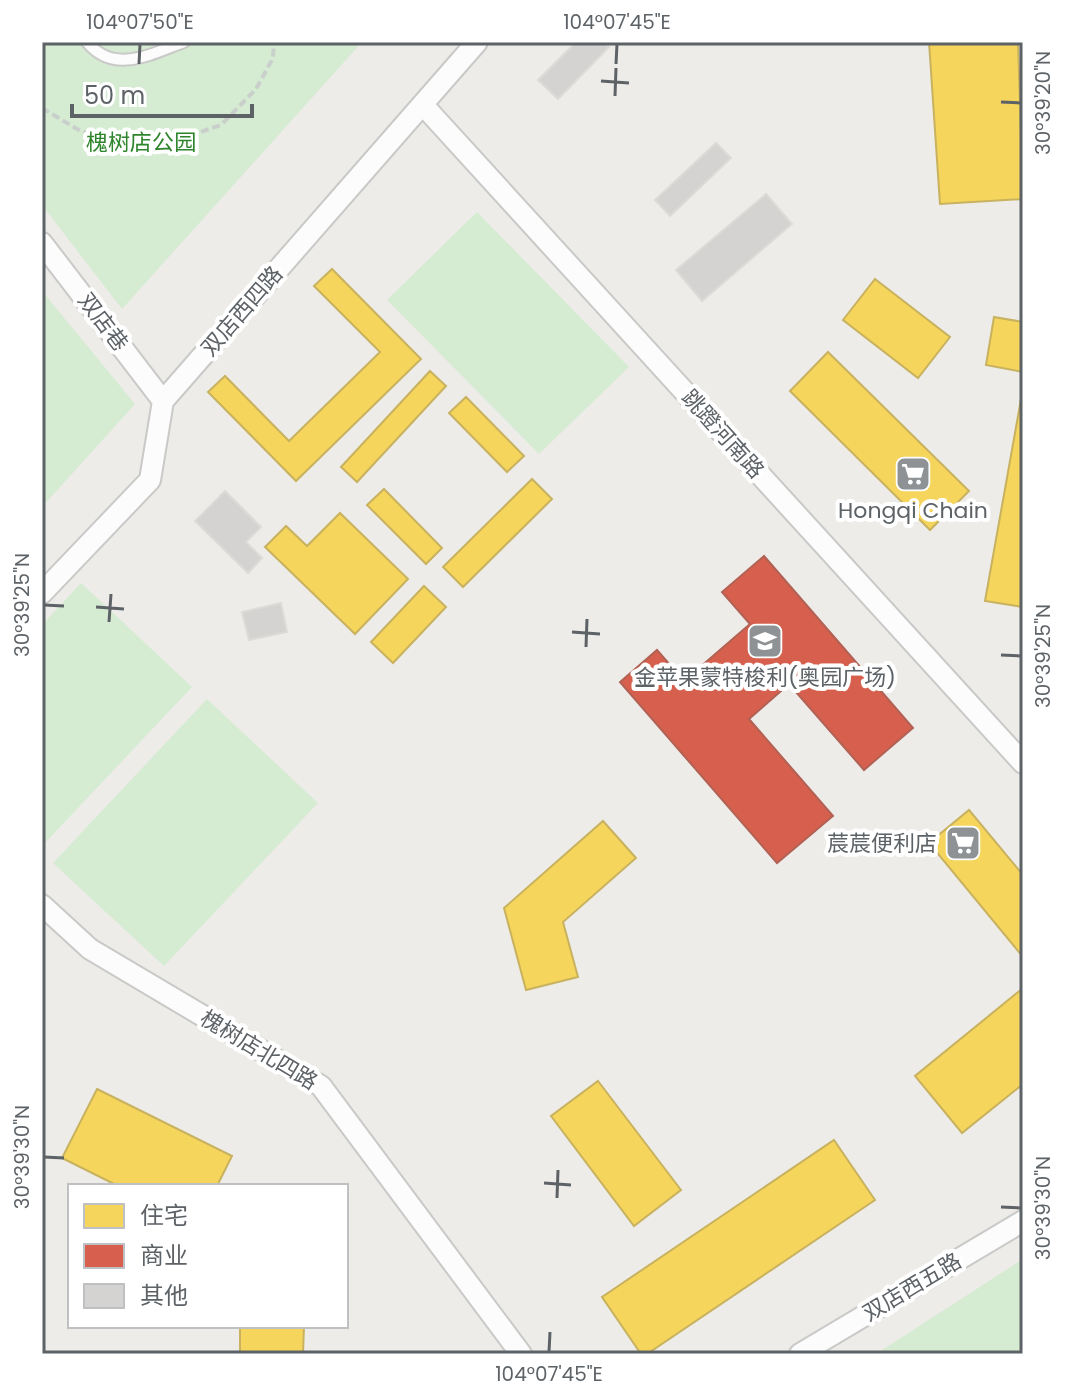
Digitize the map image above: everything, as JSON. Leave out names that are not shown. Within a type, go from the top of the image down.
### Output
[{"type":"street","name":"双店西四路","points":[[163,401],[477,42]]},
{"type":"street","name":"跳蹬河南路","points":[[423,105],[1023,763]]},
{"type":"street","name":"双店巷","points":[[42,243],[163,401]]},
{"type":"street","points":[[42,593],[150,480],[163,401]]},
{"type":"street","name":"槐树店北四路","points":[[42,905],[90,949],[321,1086],[521,1354]]},
{"type":"street","name":"双店西五路","points":[[800,1354],[1023,1221]]},
{"type":"lane","points":[[87,42],[95,52],[112,61],[133,60],[184,42]]},
{"type":"path","points":[[42,108],[82,132],[129,141],[174,141],[221,125],[256,89],[273,58],[274,42]]},
{"type":"green space","name":"槐树店公园","points":[[42,42],[362,42],[122,309],[42,205]]},
{"type":"green space","points":[[477,212],[629,367],[539,454],[387,300]]},
{"type":"green space","points":[[42,291],[135,404],[42,507]]},
{"type":"green space","points":[[81,583],[192,687],[42,846],[42,625]]},
{"type":"green space","points":[[207,699],[318,803],[164,966],[53,863]]},
{"type":"green space","points":[[1023,1259],[1023,1354],[876,1354]]},
{"type":"building: 住宅","points":[[929,42],[1018,42],[1023,199],[940,204]]},
{"type":"building: 住宅","points":[[332,269],[421,359],[296,481],[208,392],[225,376],[289,441],[380,352],[314,286]]},
{"type":"building: 住宅","points":[[875,279],[950,337],[918,378],[843,320]]},
{"type":"building: 住宅","points":[[994,317],[1023,322],[1023,372],[986,365]]},
{"type":"building: 住宅","points":[[828,352],[969,491],[930,530],[790,391]]},
{"type":"building: 住宅","points":[[430,371],[446,386],[357,482],[341,467]]},
{"type":"building: 住宅","points":[[1023,388],[1023,607],[985,601]]},
{"type":"building: 住宅","points":[[466,397],[524,456],[507,472],[449,413]]},
{"type":"building: 住宅","points":[[532,479],[552,499],[463,587],[443,567]]},
{"type":"building: 住宅","points":[[384,489],[442,548],[426,564],[367,505]]},
{"type":"building: 住宅","points":[[340,513],[408,579],[355,634],[265,547],[286,526],[307,546]]},
{"type":"building: 住宅","points":[[424,586],[446,607],[393,663],[371,642]]},
{"type":"building: 住宅","points":[[969,810],[1023,875],[1023,957],[929,843]]},
{"type":"building: 住宅","points":[[603,821],[636,858],[563,922],[578,977],[526,990],[504,908]]},
{"type":"building: 住宅","points":[[1023,988],[1023,1084],[962,1133],[915,1076]]},
{"type":"building: 住宅","points":[[598,1081],[681,1190],[634,1226],[551,1116]]},
{"type":"building: 住宅","points":[[97,1089],[232,1156],[218,1184],[114,1184],[62,1158]]},
{"type":"building: 住宅","points":[[834,1140],[875,1200],[647,1354],[641,1354],[602,1297]]},
{"type":"building: 住宅","points":[[240,1328],[304,1328],[303,1354],[240,1354]]},
{"type":"building: 商业","points":[[764,556],[913,728],[864,770],[789,684],[749,719],[833,816],[777,863],[620,682],[657,650],[684,681],[750,624],[722,592]]},
{"type":"building: 其他","points":[[576,42],[604,42],[609,47],[558,99],[538,80]]},
{"type":"building: 其他","points":[[716,143],[731,158],[670,216],[655,200]]},
{"type":"building: 其他","points":[[766,194],[792,224],[702,301],[676,270]]},
{"type":"building: 其他","points":[[225,491],[261,527],[246,542],[262,558],[248,573],[195,521]]},
{"type":"building: 其他","points":[[281,603],[287,632],[249,640],[242,612]]},
{"type":"place","name":"Hongqi Chain","points":[[913,474]]},
{"type":"place","name":"金苹果蒙特梭利(奥园广场)","points":[[765,641]]},
{"type":"place","name":"莀莀便利店","points":[[963,843]]}]
